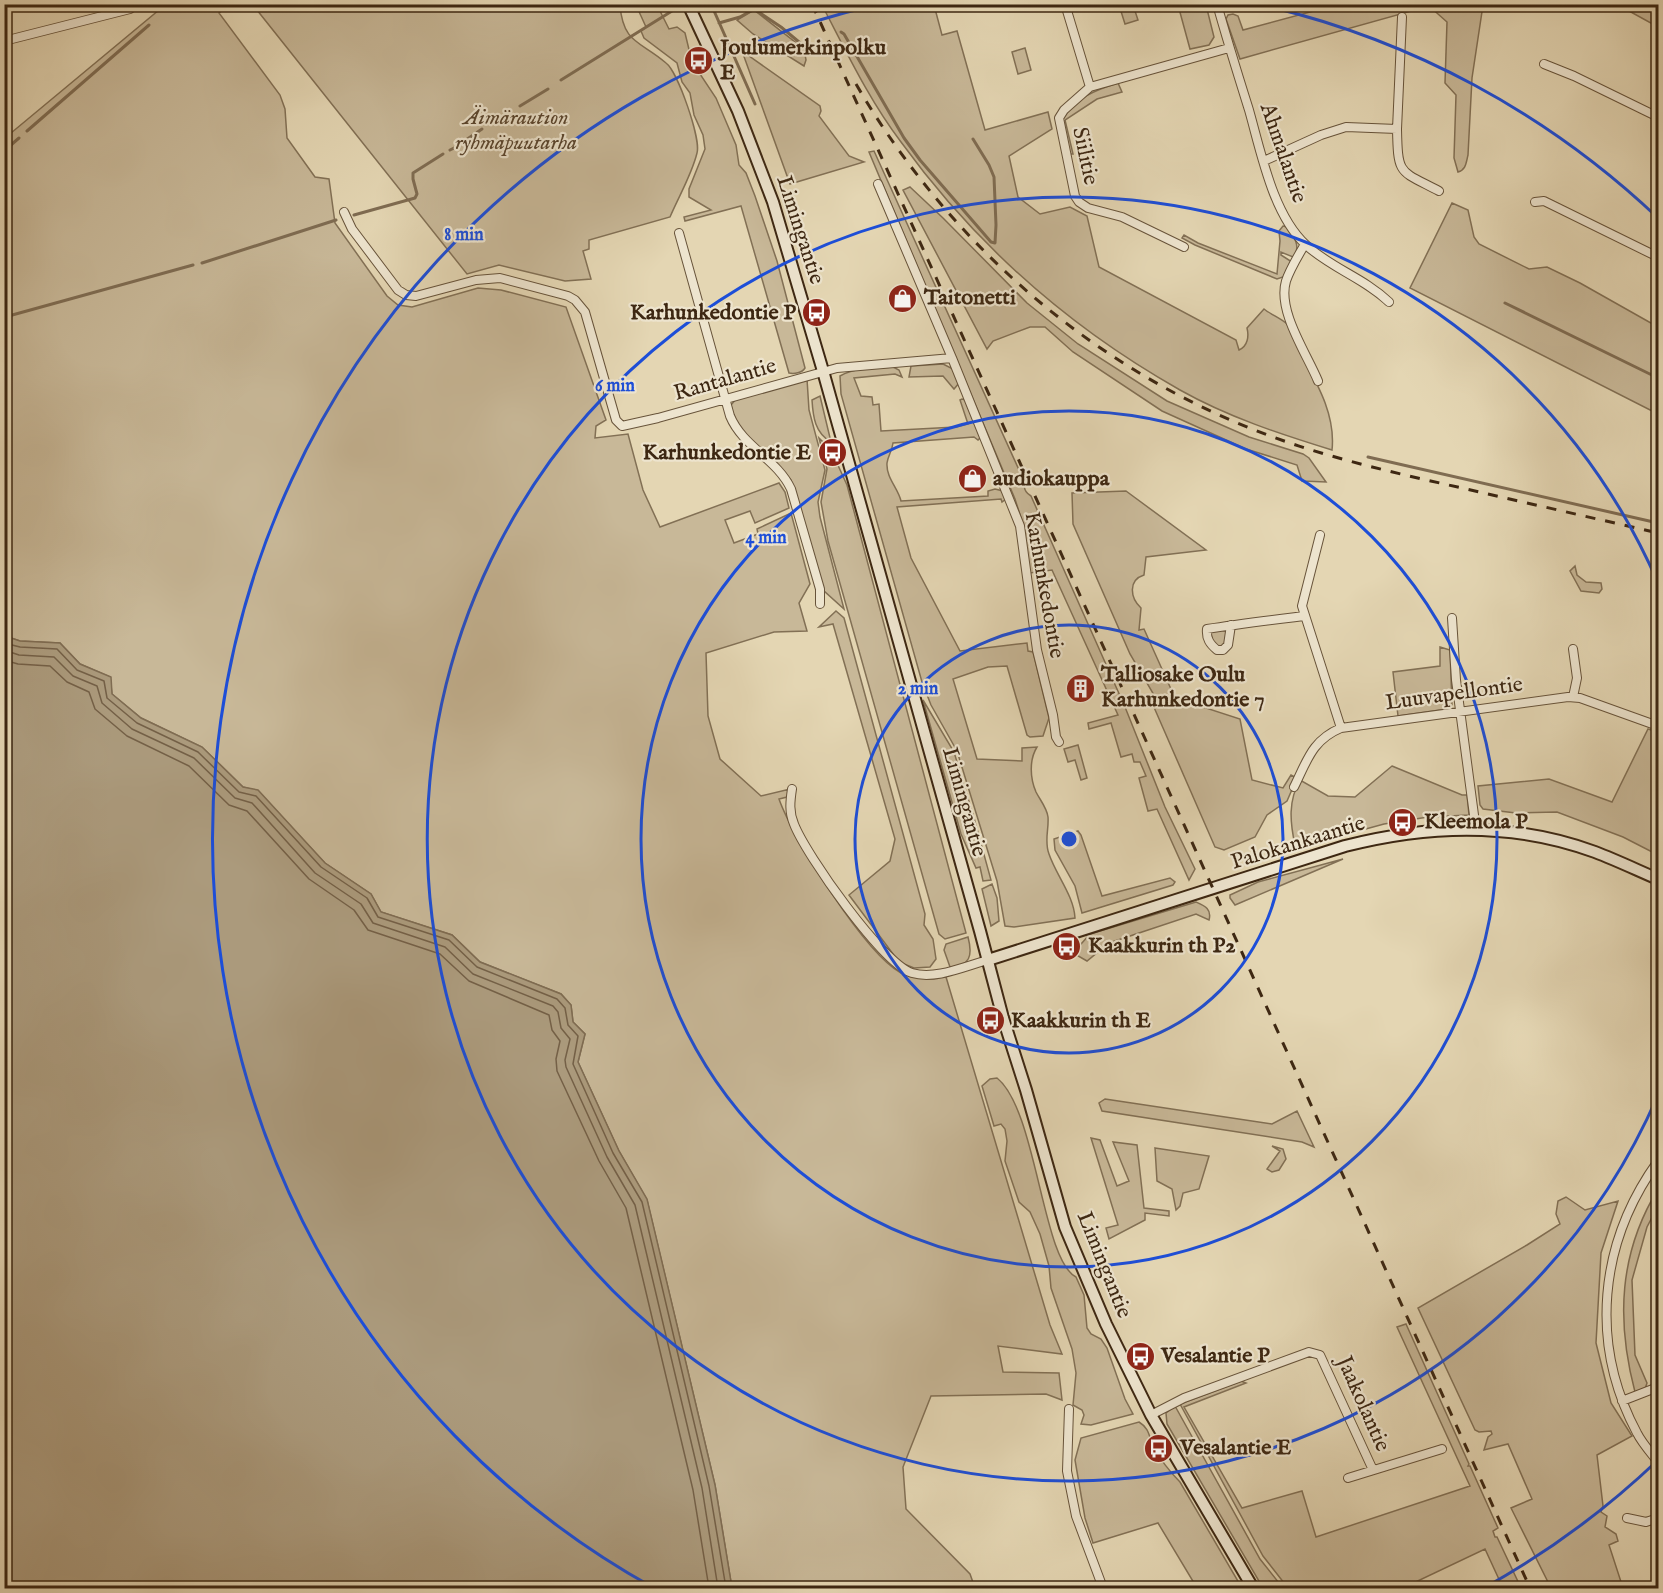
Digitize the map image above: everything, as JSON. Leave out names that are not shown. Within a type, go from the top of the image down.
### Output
[{"type":"main road","name":"Limingantie","points":[[688,4],[738,111],[773,202],[823,371],[1003,1018],[1065,1227],[1106,1324],[1151,1414],[1253,1588]]},
{"type":"main road","name":"Palokankaantie","points":[[988,960],[1345,846],[1401,834],[1476,830],[1502,831],[1538,837],[1593,852],[1659,879]]},
{"type":"street","points":[[4,41],[130,9],[137,4]]},
{"type":"street","points":[[1065,4],[1090,87]]},
{"type":"street","name":"Ahmalantie","points":[[1217,4],[1264,161],[1286,220],[1305,244],[1327,261],[1375,288],[1389,302]]},
{"type":"street","points":[[1402,17],[1397,129],[1398,158],[1401,168],[1407,174],[1439,190]]},
{"type":"street","name":"Siilitie","points":[[1184,248],[1122,217],[1088,208],[1076,199],[1059,118],[1064,110],[1090,87],[1229,48]]},
{"type":"street","points":[[1544,64],[1659,117]]},
{"type":"street","points":[[1264,161],[1321,135],[1346,127],[1397,129]]},
{"type":"street","name":"Karhunkedontie","points":[[878,184],[1020,526],[1037,650],[1059,742]]},
{"type":"street","points":[[1535,202],[1544,201],[1659,257]]},
{"type":"street","name":"Rantalantie","points":[[344,212],[352,229],[392,283],[406,295],[416,296],[490,278],[511,281],[575,300],[585,312],[616,420],[622,426],[823,371]]},
{"type":"street","points":[[679,232],[730,416],[739,433],[787,480],[820,589],[820,604]]},
{"type":"street","points":[[1305,244],[1285,284],[1284,303],[1318,381]]},
{"type":"street","points":[[823,371],[952,358]]},
{"type":"street","points":[[1294,788],[1318,742],[1325,735],[1341,728],[1302,606],[1320,535]]},
{"type":"street","points":[[1231,625],[1305,616]]},
{"type":"street","points":[[1452,618],[1456,680],[1476,830]]},
{"type":"street","points":[[1573,649],[1576,678],[1573,698]]},
{"type":"street","name":"Luuvapellontie","points":[[1341,728],[1556,697],[1573,698],[1659,726]]},
{"type":"street","points":[[792,789],[789,807],[793,823],[804,845],[854,915],[895,963],[910,972],[926,974],[948,971],[988,960]]},
{"type":"street","points":[[1659,1161],[1644,1181],[1621,1227],[1607,1290],[1607,1341],[1612,1372],[1622,1401],[1638,1435],[1659,1462]]},
{"type":"street","name":"Jaakolantie","points":[[1151,1414],[1184,1398],[1309,1352],[1320,1355],[1372,1470]]},
{"type":"street","points":[[1622,1401],[1659,1387]]},
{"type":"street","points":[[1069,1409],[1067,1471],[1076,1516],[1103,1588]]},
{"type":"street","name":"Jaakolantie","points":[[1347,1478],[1442,1449]]},
{"type":"street","points":[[1627,1518],[1646,1522],[1659,1518]]},
{"type":"green space","points":[[165,5],[230,5],[219,13],[280,95],[285,109],[287,138],[315,177],[329,179],[335,223],[387,296],[398,305],[412,307],[478,288],[501,290],[566,307],[606,420],[596,426],[595,438],[628,434],[643,490],[660,527],[779,483],[785,492],[789,508],[755,523],[750,511],[725,520],[734,543],[758,534],[757,529],[791,513],[810,584],[799,603],[807,631],[774,632],[706,653],[708,716],[720,759],[761,796],[790,789],[787,797],[779,799],[799,840],[850,920],[886,961],[906,975],[946,977],[1050,1325],[1062,1354],[998,1346],[1003,1372],[1059,1373],[1062,1400],[1046,1394],[931,1396],[903,1467],[906,1509],[970,1574],[975,1588],[732,1588],[715,1485],[647,1200],[619,1151],[578,1062],[585,1034],[573,1022],[571,1005],[561,994],[480,962],[452,935],[381,912],[371,894],[325,863],[258,791],[243,787],[202,747],[141,718],[112,694],[110,677],[80,664],[60,643],[20,641],[5,636],[5,138]]},
{"type":"green space","name":"Äimäraution ryhmäpuutarha","points":[[253,5],[620,5],[622,18],[629,35],[666,63],[682,92],[696,134],[697,153],[692,169],[670,217],[589,240],[589,249],[583,251],[591,279],[565,281],[499,265],[467,274]]},
{"type":"green space","points":[[636,5],[657,5],[669,29],[677,27],[685,33],[692,62],[716,98],[736,145],[739,165],[746,173],[777,261],[805,368],[800,372],[789,373],[741,206],[685,221],[684,217],[711,210],[689,197],[689,189],[705,149],[703,135],[694,115],[690,93],[682,82],[677,63],[644,38],[641,31],[646,27]]},
{"type":"green space","points":[[822,5],[934,5],[942,35],[957,31],[985,130],[1048,112],[1052,129],[1009,156],[1018,197],[1040,214],[1070,207],[1087,216],[1099,267],[1236,340],[1239,350],[1247,341],[1247,328],[1264,309],[1285,322],[1328,410],[1332,450],[1235,417],[1198,400],[1139,366],[1100,339],[1027,281],[960,215],[889,126],[868,92]]},
{"type":"green space","points":[[1119,5],[1133,5],[1138,20],[1125,24]]},
{"type":"green space","points":[[1178,5],[1206,5],[1214,37],[1209,45],[1190,49]]},
{"type":"green space","points":[[1336,5],[1483,5],[1472,78],[1468,155],[1463,170],[1458,172],[1454,158],[1456,95],[1445,83],[1447,22],[1429,6],[1240,59],[1226,19],[1228,15],[1238,16],[1243,30]]},
{"type":"green space","points":[[1617,5],[1658,5],[1658,27],[1620,6]]},
{"type":"green space","points":[[754,10],[804,49],[806,60],[804,66],[753,34],[737,20]]},
{"type":"green space","points":[[1025,48],[1031,70],[1018,74],[1012,52]]},
{"type":"green space","points":[[742,51],[820,106],[819,116],[849,156],[864,162],[790,184]]},
{"type":"green space","points":[[1118,83],[1122,92],[1097,99],[1065,120],[1073,154],[1070,154],[1062,120],[1067,112],[1086,96]]},
{"type":"green space","points":[[874,151],[1025,483],[1025,491],[1031,496],[1125,707],[1165,807],[1195,869],[1189,880],[1157,809],[1148,811],[1139,778],[1146,776],[1140,762],[1134,762],[1132,754],[1121,757],[1111,723],[1089,729],[1088,723],[1118,715],[1052,570],[1030,573],[1023,524],[1015,499],[869,152]]},
{"type":"green space","points":[[910,187],[1027,303],[1078,344],[1167,401],[1249,437],[1303,454],[1309,458],[1326,482],[1302,481],[1297,465],[1246,449],[1162,411],[1073,352],[1045,327],[1030,327],[993,341],[987,349],[903,190]]},
{"type":"green space","points":[[1452,203],[1468,210],[1474,237],[1479,244],[1529,269],[1547,267],[1658,327],[1658,414],[1410,288]]},
{"type":"green space","points":[[1283,226],[1287,227],[1292,234],[1297,248],[1293,257],[1281,252],[1281,255],[1292,262],[1283,277],[1277,279],[1182,238],[1184,235],[1198,243],[1277,274],[1279,231]]},
{"type":"green space","points":[[943,364],[953,369],[959,383],[954,389],[943,376],[909,377],[911,366]]},
{"type":"green space","points":[[893,367],[899,370],[902,377],[895,374],[854,378],[861,396],[872,397],[873,405],[879,404],[881,431],[956,427],[968,424],[960,400],[962,399],[966,400],[981,437],[978,440],[974,437],[893,443],[887,468],[901,501],[988,496],[988,491],[995,489],[1003,491],[1006,499],[1002,502],[1001,499],[897,507],[911,558],[960,651],[1027,643],[1028,651],[1033,652],[1049,718],[1043,736],[1030,737],[1027,735],[1007,666],[988,667],[953,679],[977,759],[1022,761],[1022,748],[1037,747],[1032,763],[1032,781],[1047,814],[1047,840],[1052,862],[1072,902],[1075,918],[1014,927],[1005,926],[997,881],[957,751],[931,705],[922,682],[841,394],[840,376],[859,369]]},
{"type":"green space","points":[[807,379],[809,410],[825,470],[818,502],[820,517],[844,609],[823,590],[791,480],[747,437],[734,416],[731,405],[736,399]]},
{"type":"green space","points":[[820,396],[831,442],[821,434],[814,418],[812,400]]},
{"type":"green space","points":[[819,438],[829,448],[833,462],[836,461],[847,485],[966,933],[945,939],[939,934],[828,541],[821,502],[827,469]]},
{"type":"green space","points":[[1126,491],[1206,550],[1146,557],[1144,575],[1139,577],[1133,585],[1133,594],[1141,608],[1139,630],[1144,629],[1175,698],[1240,719],[1252,780],[1283,788],[1291,775],[1297,778],[1287,801],[1267,815],[1255,837],[1224,850],[1215,847],[1153,705],[1167,707],[1158,702],[1130,654],[1073,524],[1072,493]]},
{"type":"green space","points":[[1575,566],[1577,575],[1586,582],[1601,583],[1602,589],[1599,593],[1581,591],[1570,571]]},
{"type":"green space","points":[[836,611],[844,618],[925,914],[924,925],[933,939],[936,959],[930,967],[914,968],[899,962],[849,895],[890,861],[895,839],[833,624],[819,627]]},
{"type":"green space","points":[[1226,629],[1227,642],[1222,648],[1216,646],[1210,640],[1211,631]]},
{"type":"green space","points":[[1440,647],[1450,650],[1452,705],[1447,709],[1398,716],[1393,672],[1440,666]]},
{"type":"green space","points":[[923,700],[954,752],[991,880],[983,881],[980,867],[976,868],[961,834]]},
{"type":"green space","points":[[1648,729],[1658,732],[1658,796],[1652,815],[1658,818],[1658,855],[1623,837],[1557,812],[1516,813],[1483,809],[1480,805],[1478,786],[1549,779],[1612,802]]},
{"type":"green space","points":[[1078,745],[1087,778],[1081,780],[1075,760],[1068,762],[1064,749]]},
{"type":"green space","points":[[1392,766],[1462,795],[1467,795],[1469,815],[1428,817],[1384,824],[1300,847],[1295,845],[1291,812],[1293,796],[1300,780],[1328,796],[1355,797]]},
{"type":"green space","points":[[1078,831],[1102,896],[1170,878],[1175,882],[1173,885],[1082,913],[1075,886],[1055,850],[1054,839]]},
{"type":"green space","points":[[1343,859],[1235,905],[1230,898],[1230,895],[1258,882]]},
{"type":"green space","points":[[992,884],[997,898],[999,921],[991,926],[982,889]]},
{"type":"green space","points":[[1196,902],[1209,911],[1209,920],[1196,914],[1109,943],[1087,961],[1073,953],[1090,934]]},
{"type":"green space","points":[[968,937],[970,955],[968,959],[962,965],[950,967],[944,950],[946,944]]},
{"type":"green space","points":[[997,1078],[1010,1095],[1021,1120],[1055,1243],[1064,1265],[1076,1277],[1084,1295],[1087,1328],[1091,1334],[1101,1339],[1107,1348],[1125,1399],[1133,1414],[1091,1425],[1081,1424],[1084,1415],[1082,1410],[1073,1405],[1076,1373],[1072,1349],[1051,1288],[1049,1266],[1040,1234],[1030,1212],[1019,1202],[1005,1161],[1007,1141],[1005,1129],[1001,1124],[994,1126],[982,1086],[990,1079]]},
{"type":"green space","points":[[1105,1099],[1272,1124],[1297,1111],[1314,1147],[1302,1142],[1102,1111],[1099,1103]]},
{"type":"green space","points":[[1091,1138],[1100,1140],[1117,1186],[1129,1181],[1113,1142],[1137,1145],[1144,1208],[1169,1211],[1169,1216],[1145,1213],[1145,1220],[1109,1239],[1106,1228],[1118,1225]]},
{"type":"green space","points":[[1272,1146],[1283,1149],[1286,1159],[1279,1170],[1272,1172],[1267,1169],[1280,1151]]},
{"type":"green space","points":[[1155,1148],[1209,1156],[1199,1189],[1183,1193],[1180,1206],[1176,1210],[1172,1189],[1157,1181]]},
{"type":"green space","points":[[1658,1189],[1658,1206],[1647,1227],[1632,1280],[1635,1355],[1647,1383],[1645,1389],[1635,1392],[1625,1339],[1625,1288],[1635,1238]]},
{"type":"green space","points":[[1566,1197],[1585,1210],[1618,1201],[1601,1253],[1596,1343],[1611,1403],[1632,1436],[1597,1455],[1603,1506],[1601,1512],[1607,1516],[1605,1527],[1616,1534],[1618,1541],[1609,1545],[1623,1588],[1551,1588],[1511,1508],[1532,1499],[1508,1444],[1484,1450],[1488,1437],[1492,1434],[1491,1431],[1475,1430],[1418,1308],[1560,1224],[1556,1214],[1558,1201]]},
{"type":"green space","points":[[1406,1324],[1468,1466],[1470,1466],[1498,1528],[1493,1531],[1495,1537],[1521,1588],[1503,1588],[1485,1549],[1403,1588],[1288,1588],[1263,1556],[1180,1404],[1241,1381],[1246,1383],[1184,1407],[1242,1508],[1302,1491],[1316,1537],[1470,1486],[1397,1327]]},
{"type":"green space","points":[[1175,1406],[1260,1559],[1283,1588],[1263,1588],[1167,1424],[1166,1413]]},
{"type":"green space","points":[[1139,1422],[1147,1430],[1162,1460],[1180,1482],[1242,1588],[1197,1588],[1158,1523],[1093,1543],[1085,1518],[1075,1460],[1081,1438]]},
{"type":"water","points":[[5,636],[20,641],[60,643],[80,664],[111,677],[112,694],[141,718],[202,747],[243,787],[258,790],[325,863],[371,894],[381,912],[452,935],[480,962],[561,994],[571,1005],[573,1022],[585,1034],[578,1062],[619,1151],[647,1199],[715,1485],[732,1588],[5,1588]]},
{"type":"waterway","points":[[711,4],[755,104]]},
{"type":"waterway","points":[[719,23],[740,17],[754,9],[805,47]]},
{"type":"waterway","points":[[561,80],[672,11]]},
{"type":"waterway","points":[[27,131],[149,25]]},
{"type":"waterway","points":[[841,32],[904,138],[920,160],[991,242],[995,243],[994,177],[973,139]]},
{"type":"waterway","points":[[520,106],[548,89]]},
{"type":"waterway","points":[[460,144],[482,129]]},
{"type":"waterway","points":[[4,151],[19,138]]},
{"type":"waterway","points":[[450,150],[454,148]]},
{"type":"waterway","points":[[354,215],[415,198],[417,194],[413,173],[443,154]]},
{"type":"waterway","points":[[202,263],[336,220]]},
{"type":"waterway","points":[[5,317],[193,265]]},
{"type":"waterway","points":[[1505,303],[1658,378]]},
{"type":"waterway","points":[[1368,457],[1658,523]]},
{"type":"railway","points":[[812,4],[1530,1588]]},
{"type":"railway","points":[[856,84],[895,145],[939,202],[988,255],[1041,303],[1098,346],[1159,384],[1223,417],[1290,443],[1332,456],[1658,533]]},
{"type":"place","name":"Joulumerkinpolku E","points":[[699,61]]},
{"type":"place","name":"Taitonetti","points":[[903,298]]},
{"type":"place","name":"Karhunkedontie P","points":[[817,313]]},
{"type":"place","name":"Karhunkedontie E","points":[[832,453]]},
{"type":"place","name":"audiokauppa","points":[[972,479]]},
{"type":"place","name":"Talliosake Oulu Karhunkedontie 7","points":[[1080,688]]},
{"type":"place","name":"Kleemola P","points":[[1403,822]]},
{"type":"place","name":"Kaakkurin th P2","points":[[1067,946]]},
{"type":"place","name":"Kaakkurin th E","points":[[990,1021]]},
{"type":"place","name":"Vesalantie P","points":[[1140,1356]]},
{"type":"place","name":"Vesalantie E","points":[[1159,1448]]}]
